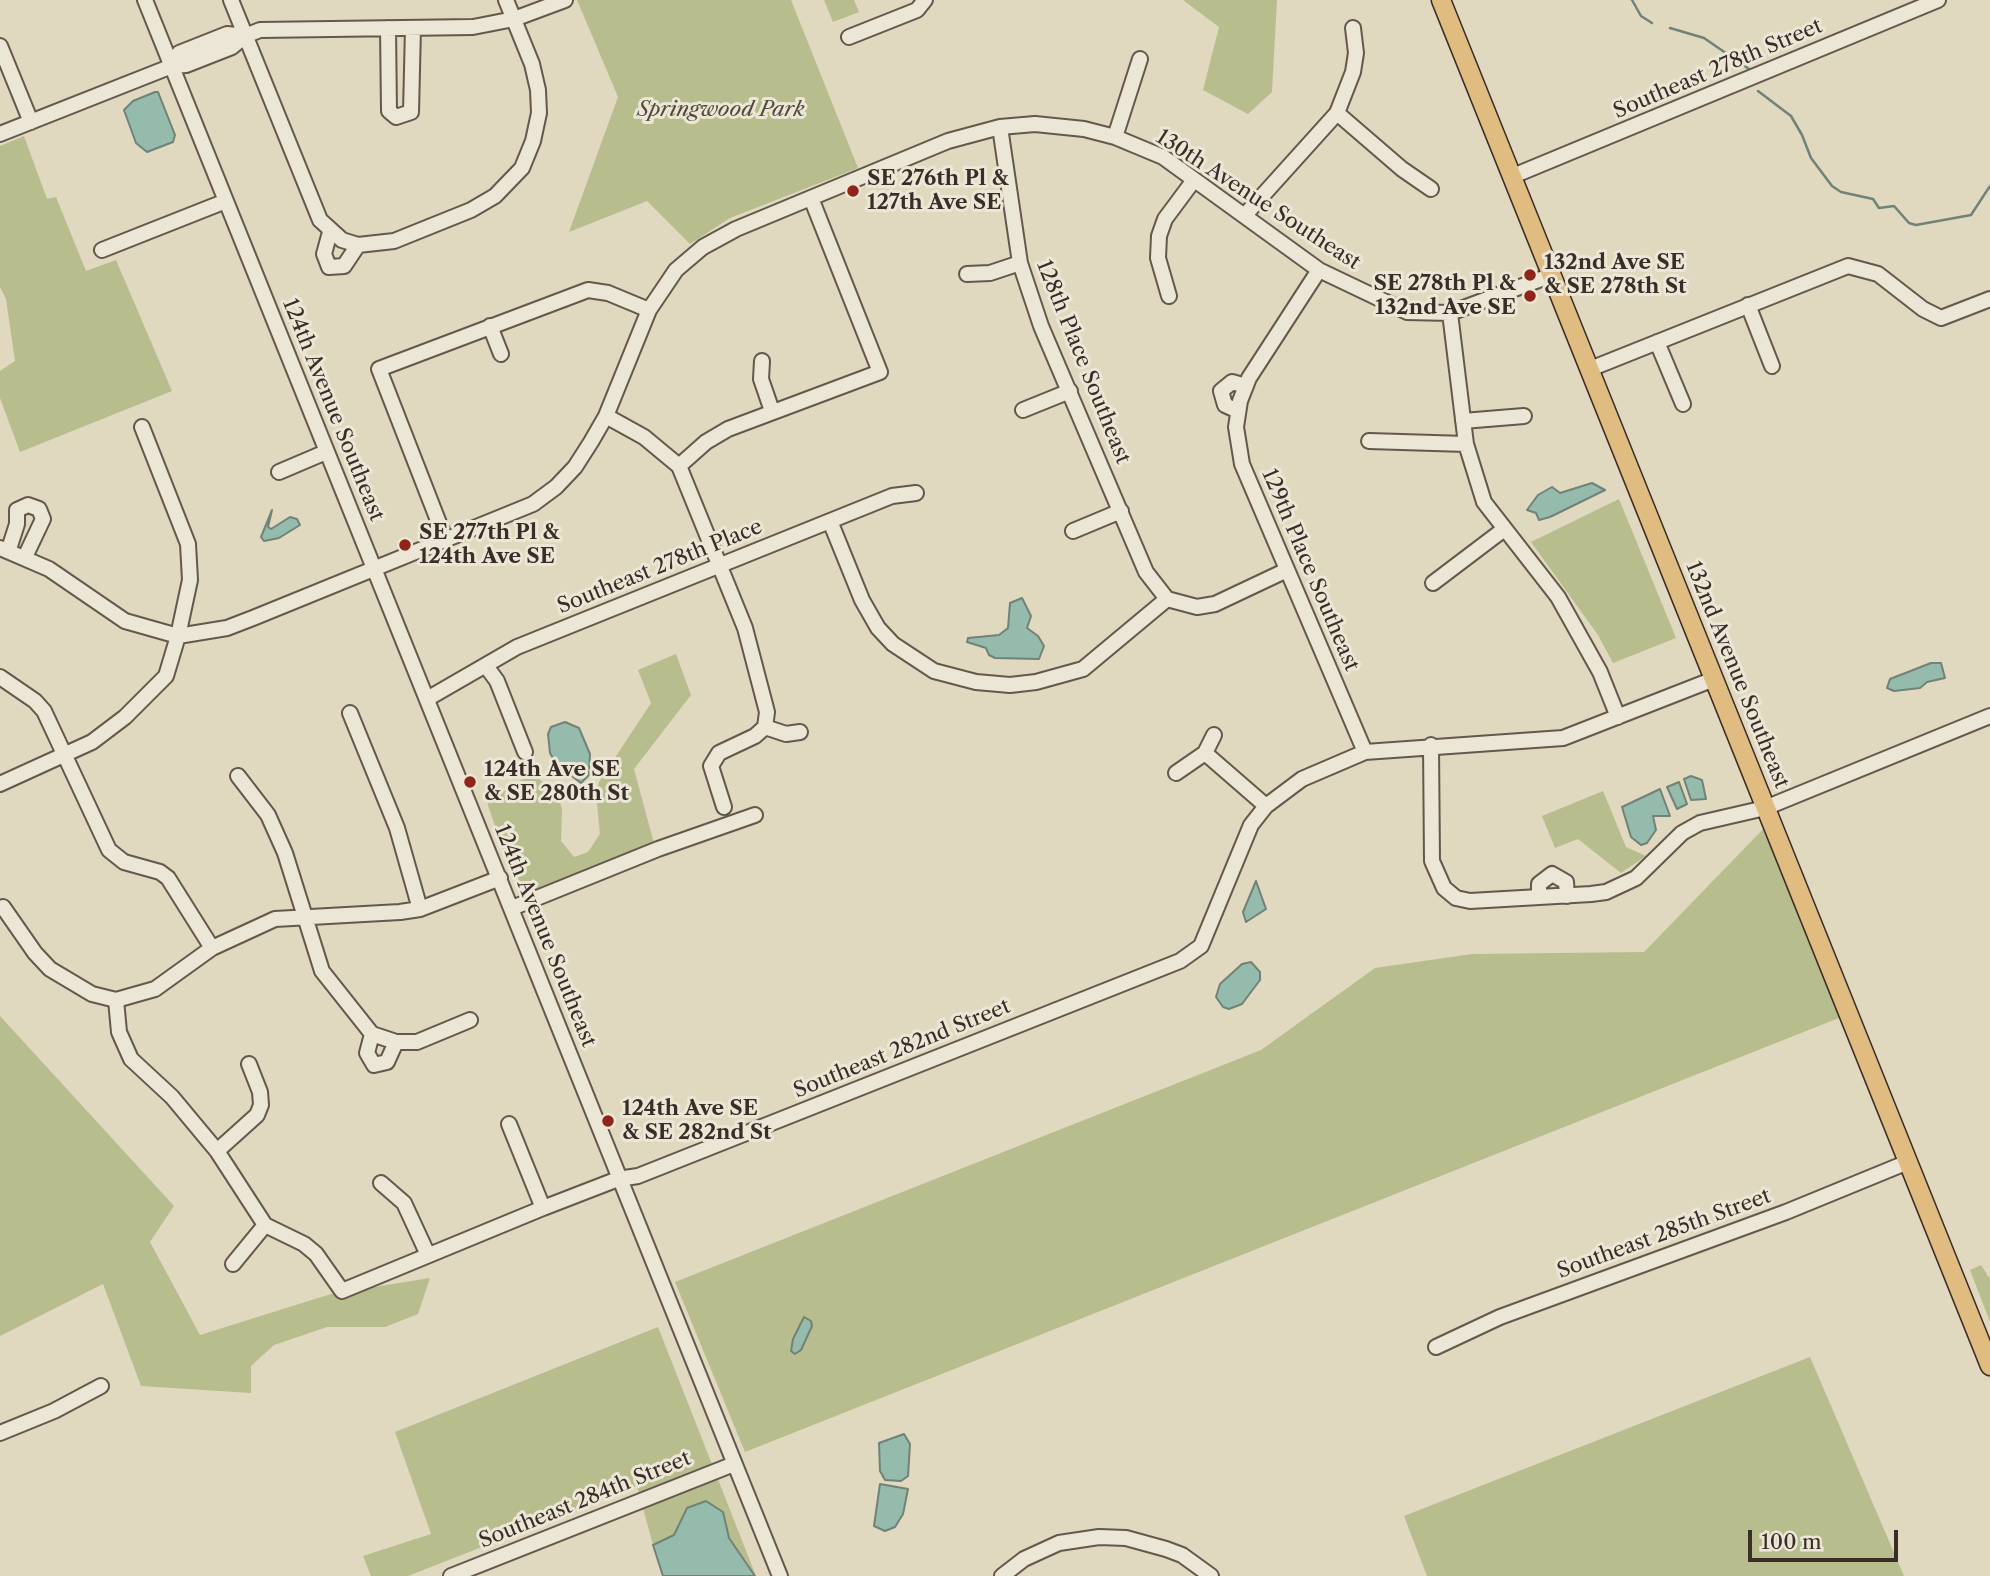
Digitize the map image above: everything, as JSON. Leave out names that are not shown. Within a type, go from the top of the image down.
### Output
[{"type":"main road","name":"132nd Avenue Southeast","points":[[1441,0],[1990,1366]]},
{"type":"street","name":"124th Avenue Southeast","points":[[145,0],[500,878],[618,1180],[780,1576]]},
{"type":"street","points":[[231,0],[313,206],[336,236],[358,244],[394,241],[471,210],[509,182],[522,167],[533,141],[539,113],[538,90],[532,64],[506,0]]},
{"type":"street","points":[[0,134],[172,66],[186,65],[232,47],[245,36],[260,30],[473,26],[514,19],[565,0]]},
{"type":"street","points":[[849,37],[917,10],[925,0]]},
{"type":"street","name":"Southeast 278th Street","points":[[1513,176],[1931,1]]},
{"type":"street","points":[[387,28],[389,111],[396,117],[411,112],[413,28]]},
{"type":"street","points":[[1245,215],[1337,113],[1353,72],[1356,54],[1353,28]]},
{"type":"street","points":[[0,46],[31,122]]},
{"type":"street","points":[[1115,137],[1140,59]]},
{"type":"street","points":[[1337,113],[1402,169],[1431,189]]},
{"type":"street","name":"130th Avenue Southeast","points":[[178,636],[227,628],[533,504],[575,467],[606,416],[649,310],[676,270],[704,247],[736,229],[948,141],[1000,127],[1062,125],[1115,137],[1163,158],[1320,270],[1391,307],[1407,312],[1450,313]]},
{"type":"street","name":"128th Place Southeast","points":[[1000,127],[1020,263],[1041,326],[1146,572],[1167,599]]},
{"type":"street","points":[[1169,296],[1158,258],[1159,236],[1165,219],[1194,180]]},
{"type":"street","points":[[679,466],[717,436],[772,411],[880,372],[811,198]]},
{"type":"street","points":[[102,250],[226,201]]},
{"type":"street","points":[[336,236],[324,254],[330,267],[344,266],[358,244]]},
{"type":"street","points":[[967,274],[990,273],[1020,263]]},
{"type":"street","points":[[1590,369],[1840,269],[1857,266],[1878,274],[1923,309],[1941,318],[1990,299]]},
{"type":"street","points":[[1246,386],[1232,382],[1221,391],[1225,405],[1239,406],[1246,386],[1320,270]]},
{"type":"street","points":[[1552,275],[1450,313],[1466,444],[1484,502],[1503,530],[1558,597],[1600,672],[1618,717]]},
{"type":"street","points":[[446,541],[379,369],[588,290],[608,293],[649,310]]},
{"type":"street","points":[[1748,305],[1772,366]]},
{"type":"street","points":[[490,326],[501,354]]},
{"type":"street","points":[[1657,342],[1683,404]]},
{"type":"street","points":[[762,361],[761,379],[772,411]]},
{"type":"street","points":[[1023,410],[1070,391]]},
{"type":"street","name":"129th Place Southeast","points":[[1239,406],[1236,427],[1242,464],[1365,752]]},
{"type":"street","points":[[606,416],[644,437],[679,466],[745,628],[767,712],[765,727],[755,736],[719,752],[712,759],[712,775],[724,807]]},
{"type":"street","points":[[1463,421],[1524,416]]},
{"type":"street","points":[[0,784],[92,742],[154,691],[166,676],[190,580],[188,544],[142,427]]},
{"type":"street","points":[[1369,441],[1466,444]]},
{"type":"street","points":[[279,472],[326,452]]},
{"type":"street","name":"Southeast 278th Place","points":[[427,698],[517,647],[892,496],[916,494]]},
{"type":"street","points":[[25,557],[43,519],[39,509],[28,505],[17,510],[17,524],[4,549],[49,569],[125,621],[178,636]]},
{"type":"street","points":[[1073,531],[1121,511]]},
{"type":"street","points":[[830,521],[869,616],[893,644],[933,671],[956,679],[1010,685],[1036,682],[1083,669],[1167,599],[1198,607],[1215,604],[1287,570]]},
{"type":"street","points":[[1433,583],[1503,530]]},
{"type":"street","points":[[485,666],[497,681],[525,752]]},
{"type":"street","points":[[0,677],[35,701],[44,711],[109,850],[124,862],[160,872],[168,878],[212,948]]},
{"type":"street","points":[[1205,753],[1266,806],[1301,779],[1365,752],[1431,745],[1553,739],[1579,733],[1714,679]]},
{"type":"street","points":[[350,713],[397,828],[420,909]]},
{"type":"street","points":[[1431,745],[1432,861],[1444,888],[1456,898],[1470,901],[1567,896],[1606,892],[1619,887],[1646,871],[1671,842],[1700,823],[1765,807],[1990,716]]},
{"type":"street","points":[[765,727],[786,734],[800,732]]},
{"type":"street","points":[[1176,773],[1205,753],[1214,735]]},
{"type":"street","points":[[238,776],[268,814],[285,852],[322,971],[372,1034],[396,1042],[417,1042],[470,1020]]},
{"type":"street","name":"Southeast 282nd Street","points":[[265,1225],[304,1244],[316,1254],[342,1291],[543,1208],[618,1180],[649,1172],[1180,961],[1201,946],[1241,842],[1266,806]]},
{"type":"street","points":[[512,908],[659,849],[755,815]]},
{"type":"street","points":[[1539,897],[1539,884],[1552,874],[1566,882],[1567,896]]},
{"type":"street","points":[[3,907],[35,953],[50,969],[92,994],[116,1000],[155,989],[176,977],[212,948],[275,919],[420,909],[500,878]]},
{"type":"street","points":[[116,1000],[119,1032],[131,1059],[172,1097],[217,1151],[265,1225],[233,1264]]},
{"type":"street","points":[[372,1034],[367,1053],[374,1065],[387,1062],[396,1042]]},
{"type":"street","points":[[217,1151],[257,1115],[261,1105],[249,1065]]},
{"type":"street","points":[[509,1124],[543,1208]]},
{"type":"street","name":"Southeast 285th Street","points":[[1436,1347],[1500,1317],[1786,1212],[1908,1162]]},
{"type":"street","points":[[381,1183],[404,1203],[428,1255]]},
{"type":"street","points":[[0,1433],[54,1411],[101,1386]]},
{"type":"street","name":"Southeast 284th Street","points":[[451,1576],[734,1464]]},
{"type":"street","points":[[1002,1576],[1024,1559],[1059,1543],[1099,1537],[1126,1538],[1166,1549],[1182,1555],[1209,1576]]},
{"type":"green space","name":"Springwood Park","points":[[577,0],[791,0],[858,168],[730,218],[690,244],[647,201],[569,232],[618,97]]},
{"type":"green space","points":[[824,0],[854,0],[859,12],[833,22]]},
{"type":"green space","points":[[1183,0],[1277,0],[1272,92],[1248,114],[1203,90],[1219,27]]},
{"type":"green space","points":[[24,136],[47,199],[56,197],[86,271],[116,260],[172,391],[20,452],[0,398],[0,371],[15,361],[6,299],[0,287],[0,146]]},
{"type":"green space","points":[[1619,499],[1676,638],[1613,663],[1598,635],[1531,542]]},
{"type":"green space","points":[[676,654],[691,695],[634,769],[655,847],[519,897],[487,802],[521,780],[535,775],[558,796],[562,809],[561,841],[574,857],[588,852],[600,834],[596,794],[599,782],[651,703],[638,670]]},
{"type":"green space","points":[[1603,791],[1626,847],[1646,856],[1621,873],[1578,839],[1555,848],[1542,816]]},
{"type":"green space","points":[[1771,821],[1849,1014],[745,1452],[675,1282],[1261,1050],[1375,968],[1472,954],[1644,952]]},
{"type":"green space","points":[[0,1016],[174,1206],[150,1242],[200,1335],[331,1294],[430,1278],[418,1314],[385,1327],[327,1327],[274,1345],[251,1366],[251,1393],[141,1386],[103,1284],[0,1336]]},
{"type":"green space","points":[[1981,1265],[1990,1279],[1990,1322],[1970,1270]]},
{"type":"green space","points":[[658,1327],[756,1576],[729,1538],[723,1512],[687,1508],[674,1535],[653,1545],[637,1486],[408,1576],[371,1576],[363,1556],[431,1534],[395,1432]]},
{"type":"green space","points":[[1810,1357],[1904,1576],[1427,1576],[1404,1516]]},
{"type":"shaded area","points":[[158,92],[175,135],[173,142],[147,152],[136,143],[124,110],[133,101]]},
{"type":"shaded area","points":[[1592,483],[1605,490],[1550,517],[1539,520],[1536,513],[1527,510],[1538,495],[1552,487],[1560,493]]},
{"type":"shaded area","points":[[272,510],[268,527],[271,529],[290,517],[297,519],[300,525],[279,538],[264,541],[261,537]]},
{"type":"shaded area","points":[[1022,598],[1031,616],[1027,628],[1038,636],[1044,646],[1039,659],[995,658],[989,655],[986,648],[967,642],[968,638],[999,635],[1008,628],[1010,603]]},
{"type":"shaded area","points":[[1931,663],[1941,663],[1945,678],[1927,682],[1920,688],[1894,691],[1887,688],[1890,679]]},
{"type":"shaded area","points":[[565,722],[579,728],[590,754],[589,775],[581,783],[557,765],[550,753],[548,734],[551,727]]},
{"type":"shaded area","points":[[1691,776],[1702,780],[1706,799],[1691,800],[1684,779]]},
{"type":"shaded area","points":[[1679,782],[1687,804],[1677,809],[1667,787]]},
{"type":"shaded area","points":[[1660,789],[1670,816],[1653,816],[1656,830],[1647,843],[1641,845],[1631,837],[1622,807]]},
{"type":"shaded area","points":[[1256,881],[1266,909],[1246,922],[1243,912]]},
{"type":"shaded area","points":[[1251,962],[1260,972],[1260,980],[1242,1004],[1229,1009],[1223,1007],[1216,997],[1220,984],[1242,964]]},
{"type":"shaded area","points":[[804,1317],[811,1321],[812,1326],[801,1350],[795,1354],[791,1351],[793,1339]]},
{"type":"shaded area","points":[[904,1434],[910,1444],[908,1476],[901,1481],[885,1480],[880,1471],[879,1443]]},
{"type":"shaded area","points":[[880,1484],[908,1489],[903,1514],[895,1527],[885,1531],[874,1526]]},
{"type":"shaded area","points":[[706,1501],[723,1512],[729,1538],[755,1576],[663,1576],[653,1545],[674,1535],[687,1508]]},
{"type":"waterway","points":[[1632,0],[1641,16],[1652,23]]},
{"type":"waterway","points":[[1670,28],[1704,38],[1749,69]]},
{"type":"waterway","points":[[1758,91],[1791,116],[1811,158],[1832,186],[1841,192],[1873,199],[1879,208],[1894,206],[1909,223],[1916,225],[1971,215],[1990,186]]},
{"type":"place","name":"SE 276th Pl & 127th Ave SE","points":[[853,191]]},
{"type":"place","name":"132nd Ave SE & SE 278th St","points":[[1530,275]]},
{"type":"place","name":"SE 278th Pl & 132nd Ave SE","points":[[1530,296]]},
{"type":"place","name":"SE 277th Pl & 124th Ave SE","points":[[405,545]]},
{"type":"place","name":"124th Ave SE & SE 280th St","points":[[470,782]]},
{"type":"place","name":"124th Ave SE & SE 282nd St","points":[[608,1121]]}]
